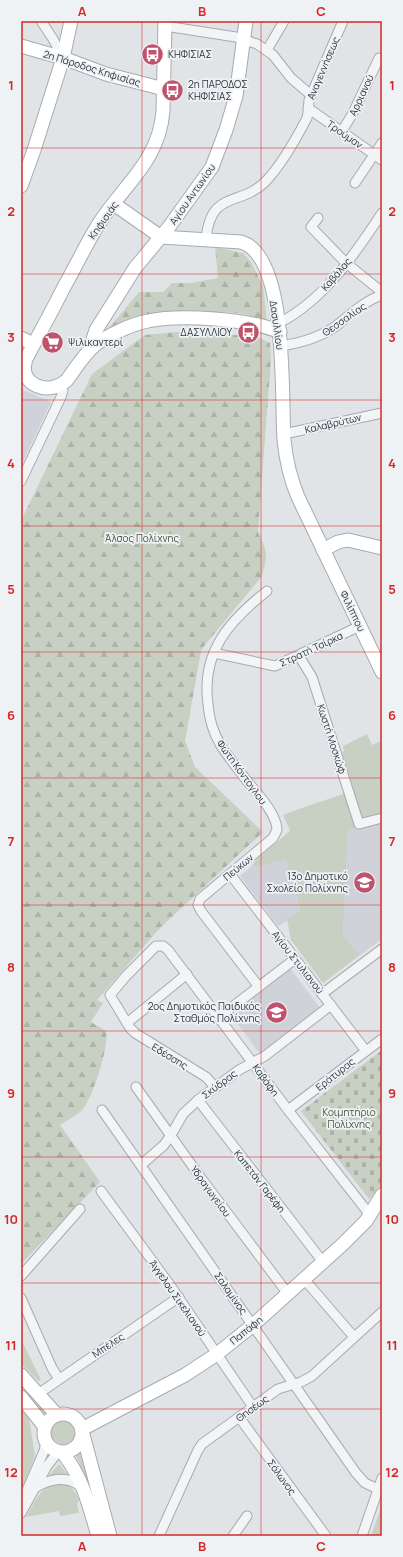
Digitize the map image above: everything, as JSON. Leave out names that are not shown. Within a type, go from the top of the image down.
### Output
[{"type":"street","points":[[41,21],[63,58]]},
{"type":"street","points":[[21,186],[63,58],[71,21]]},
{"type":"street","name":"Αγίου Αντωνίου","points":[[93,347],[94,335],[100,323],[135,268],[161,237],[214,163],[234,103],[246,21]]},
{"type":"street","points":[[267,50],[284,21]]},
{"type":"street","name":"Αναγεννήσεως","points":[[206,240],[208,224],[217,208],[235,198],[256,190],[272,174],[304,123],[308,115],[308,101],[343,21]]},
{"type":"street","points":[[165,23],[243,39],[267,50],[274,55],[291,78],[311,95]]},
{"type":"street","name":"Κηφισιάς","points":[[61,385],[43,388],[35,386],[28,379],[24,371],[24,364],[99,224],[138,172],[156,145],[162,124],[165,23]]},
{"type":"street","name":"2η Πάροδος Κηφισίας","points":[[21,46],[63,58],[106,74],[164,89]]},
{"type":"street","name":"Αρριανού","points":[[342,131],[353,113],[379,58]]},
{"type":"street","name":"Τρούμαν","points":[[308,108],[378,157]]},
{"type":"street","points":[[355,183],[378,157],[382,143]]},
{"type":"street","points":[[114,204],[161,237]]},
{"type":"street","name":"Καβάλας","points":[[280,328],[292,315],[326,286],[346,263],[382,213]]},
{"type":"street","points":[[318,218],[311,227],[346,263],[382,292]]},
{"type":"street","name":"Δασυλλίου","points":[[161,237],[239,241],[248,244],[255,250],[264,263],[280,328],[284,434],[287,464],[291,480],[324,550]]},
{"type":"street","name":"Θεσσαλίας","points":[[281,346],[303,342],[318,336],[334,327],[365,304],[382,295]]},
{"type":"street","points":[[21,482],[61,397],[63,392],[61,385],[67,380],[93,347],[102,340],[137,324],[160,319],[198,319],[244,322],[280,328]]},
{"type":"street","points":[[21,338],[34,344]]},
{"type":"street","name":"Καλαβρύτων","points":[[284,434],[382,413]]},
{"type":"street","points":[[324,550],[338,542],[348,540],[382,548]]},
{"type":"street","name":"Φιλίππου","points":[[324,550],[382,672]]},
{"type":"street","name":"Φώτη Κόντογλου","points":[[267,591],[229,626],[214,653],[208,671],[206,686],[209,713],[215,733],[227,754],[270,812],[276,822],[277,830]]},
{"type":"street","name":"Στρατή Τσίρκα","points":[[214,653],[273,666],[299,656],[360,626]]},
{"type":"street","name":"Κωστή Μοσκώφ","points":[[299,656],[312,677],[360,824],[382,818]]},
{"type":"street","name":"Πεύκων","points":[[259,987],[198,905],[200,899],[273,838],[277,830]]},
{"type":"street","name":"Αγίου Στυλιανού","points":[[230,874],[366,1051]]},
{"type":"street","name":"Εδέσσης","points":[[161,946],[156,946],[152,949],[110,995],[132,1030],[139,1036],[206,1077],[215,1087]]},
{"type":"street","name":"Καβάφη","points":[[161,946],[168,950],[187,974],[288,1110],[378,1206]]},
{"type":"street","points":[[322,994],[382,949]]},
{"type":"street","points":[[220,1017],[296,959]]},
{"type":"street","points":[[127,1023],[187,974]]},
{"type":"street","name":"Σκύδρας","points":[[141,1165],[161,1148],[171,1135],[183,1114],[198,1100],[239,1070],[265,1056],[331,1005]]},
{"type":"street","name":"Εράτυρας","points":[[288,1110],[382,1039]]},
{"type":"street","name":"Υδραγωγείου","points":[[136,1087],[200,1178],[288,1294]]},
{"type":"street","name":"Καπετάν Γαρέφη","points":[[198,1100],[323,1262]]},
{"type":"street","name":"Σαλαμίνος","points":[[102,1110],[356,1473],[365,1483],[378,1489]]},
{"type":"street","name":"Άγγελου Σικελιανού","points":[[101,1191],[179,1297],[253,1407]]},
{"type":"street","name":"Παπάφη","points":[[82,1430],[185,1375],[217,1354],[253,1325],[323,1262],[361,1226],[378,1206]]},
{"type":"street","points":[[21,1276],[80,1209]]},
{"type":"street","points":[[304,1279],[354,1338]]},
{"type":"street","name":"Μπέλες","points":[[38,1394],[179,1297]]},
{"type":"street","points":[[21,1298],[52,1368],[59,1379]]},
{"type":"street","name":"Θησέως","points":[[159,1536],[200,1446],[278,1390],[303,1381],[315,1373],[382,1312]]},
{"type":"street","points":[[21,1375],[57,1415]]},
{"type":"street","points":[[21,1397],[45,1427]]},
{"type":"street","points":[[98,1536],[86,1492],[76,1472],[61,1453],[51,1448],[46,1442],[44,1434],[45,1427],[50,1419],[57,1415],[65,1414],[73,1417],[79,1423],[110,1536]]},
{"type":"street","name":"Σόλωνος","points":[[239,1417],[326,1536]]},
{"type":"street","points":[[21,1513],[47,1466],[61,1453],[71,1451],[77,1446],[82,1439],[82,1430]]},
{"type":"street","points":[[21,1504],[44,1451],[46,1442]]},
{"type":"street","points":[[36,1487],[50,1480],[64,1478],[77,1483],[86,1492]]},
{"type":"street","points":[[362,1536],[382,1478]]},
{"type":"street","points":[[233,1536],[247,1516]]},
{"type":"shaded area","points":[[21,389],[51,402],[21,466]]},
{"type":"shaded area","name":"13ο Δημοτικό Σχολείο Πολίχνης","points":[[382,822],[382,939],[360,955],[343,935],[348,829]]},
{"type":"shaded area","points":[[286,858],[300,913],[278,926],[240,876],[252,866],[256,867]]},
{"type":"shaded area","name":"2ος Δημοτικός Παιδικός Σταθμός Πολίχνης","points":[[290,968],[321,1009],[260,1054],[231,1015]]},
{"type":"green space","points":[[215,247],[243,253],[251,262],[263,286],[267,321],[245,314],[225,312],[184,312],[103,335],[139,292],[163,292],[172,283],[191,283],[218,278]]},
{"type":"green space","name":"Άλσος Πολίχνης","points":[[178,332],[256,336],[270,343],[271,359],[258,532],[264,545],[266,554],[265,563],[262,576],[201,651],[185,741],[195,767],[263,832],[160,928],[97,1000],[103,1003],[91,1022],[106,1031],[105,1048],[100,1069],[89,1099],[83,1109],[60,1125],[100,1182],[21,1264],[21,521],[92,374],[145,335]]},
{"type":"green space","points":[[367,734],[372,745],[382,741],[382,816],[359,827],[348,830],[343,935],[360,955],[323,983],[291,940],[287,919],[300,912],[286,859],[256,867],[252,866],[256,860],[289,832],[290,830],[283,815],[354,790],[342,753],[344,751],[343,746]]},
{"type":"green space","name":"Κοιμητήριο Πολίχνης","points":[[382,1050],[382,1185],[369,1199],[301,1111]]},
{"type":"green space","points":[[21,1339],[41,1380],[39,1381],[21,1364]]},
{"type":"green space","points":[[21,1383],[49,1411],[43,1416],[21,1391]]},
{"type":"green space","points":[[21,1407],[29,1418],[35,1456],[21,1491]]},
{"type":"green space","points":[[63,1418],[74,1422],[78,1433],[74,1444],[63,1448],[52,1444],[48,1433],[52,1422]]},
{"type":"green space","points":[[81,1452],[90,1486],[76,1456]]},
{"type":"green space","points":[[59,1464],[68,1475],[49,1475]]},
{"type":"green space","points":[[64,1483],[73,1490],[78,1497],[79,1500],[77,1504],[79,1513],[60,1516],[59,1511],[26,1517],[44,1489],[49,1486]]},
{"type":"green space","points":[[382,1505],[382,1536],[371,1536]]},
{"type":"place","name":"ΚΗΦΙΣΙΑΣ","points":[[153,54]]},
{"type":"place","name":"2η ΠΑΡΟΔΟΣ ΚΗΦΙΣΙΑΣ","points":[[172,90]]},
{"type":"place","name":"ΔΑΣΥΛΛΙΟΥ","points":[[248,332]]},
{"type":"place","name":"Ψιλικαντερί","points":[[52,342]]},
{"type":"place","name":"13ο Δημοτικό Σχολείο Πολίχνης","points":[[364,882]]},
{"type":"place","name":"2ος Δημοτικός Παιδικός Σταθμός Πολίχνης","points":[[276,1012]]}]
